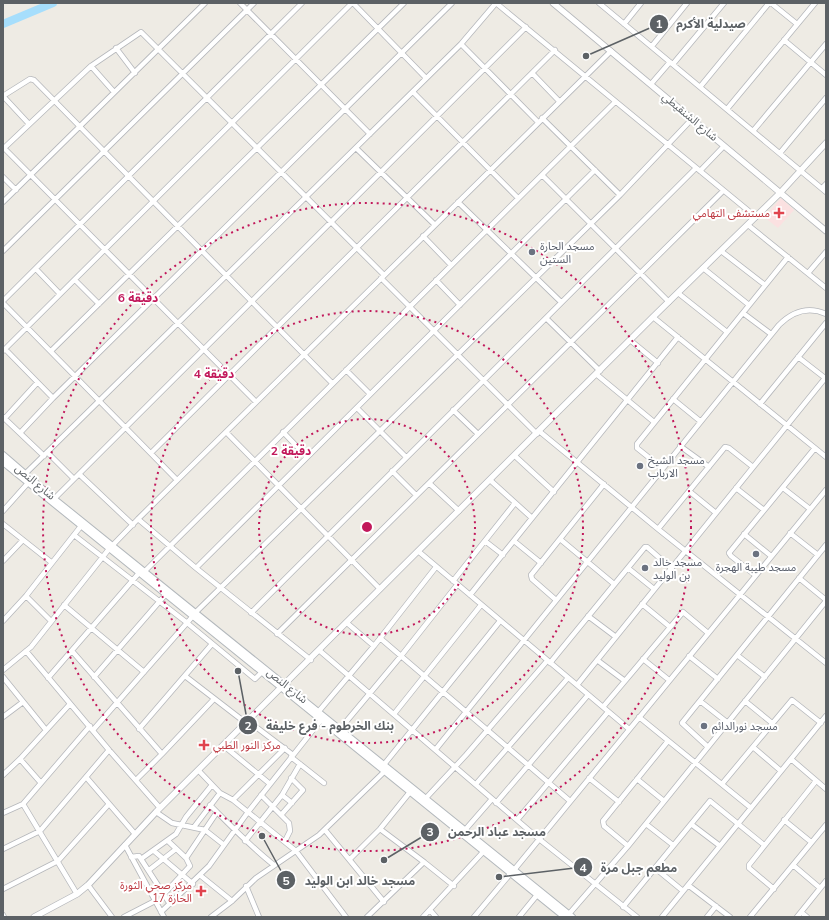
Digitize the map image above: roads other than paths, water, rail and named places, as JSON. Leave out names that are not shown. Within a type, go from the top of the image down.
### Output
[{"type":"main road","name":"شارع النص","points":[[3,455],[111,547],[283,685],[319,711],[410,792],[465,830],[512,871],[568,916]]},
{"type":"main road","name":"شارع النص","points":[[3,462],[81,526],[111,547]]},
{"type":"main road","name":"شارع النص","points":[[142,572],[166,594],[195,614],[262,672],[283,685],[321,720],[383,768],[426,798],[433,807],[484,851],[512,871],[537,895],[568,916]]},
{"type":"street","points":[[3,202],[205,3]]},
{"type":"street","points":[[240,3],[370,134]]},
{"type":"street","points":[[3,251],[254,3]]},
{"type":"street","points":[[177,480],[3,302],[208,99],[302,3]]},
{"type":"street","points":[[53,398],[4,350],[352,3],[426,78]]},
{"type":"street","points":[[51,351],[404,3]]},
{"type":"street","points":[[20,433],[53,398],[452,3]]},
{"type":"street","points":[[25,474],[227,277],[461,44],[496,3],[756,217]]},
{"type":"street","name":"شارع الشنقيطي","points":[[553,3],[780,194],[825,229]]},
{"type":"street","points":[[599,3],[824,190],[826,184]]},
{"type":"street","points":[[624,24],[641,3]]},
{"type":"street","points":[[652,46],[687,3]]},
{"type":"street","points":[[651,84],[724,3]]},
{"type":"street","points":[[700,87],[770,3],[797,24]]},
{"type":"street","points":[[726,109],[815,3]]},
{"type":"street","points":[[54,499],[331,223],[380,172],[438,117],[526,27]]},
{"type":"street","points":[[256,402],[3,148],[90,66],[141,32],[356,248],[409,306],[507,405],[658,529],[825,660]]},
{"type":"street","points":[[784,40],[826,75]]},
{"type":"street","points":[[461,44],[538,122]]},
{"type":"street","points":[[753,131],[826,44]]},
{"type":"street","points":[[116,48],[134,73]]},
{"type":"street","points":[[151,453],[554,50]]},
{"type":"street","points":[[3,670],[26,651],[111,547],[138,519],[611,51]]},
{"type":"street","points":[[90,66],[114,92]]},
{"type":"street","points":[[532,73],[559,101]]},
{"type":"street","points":[[29,124],[3,96],[31,78],[332,383]]},
{"type":"street","points":[[413,92],[518,198]]},
{"type":"street","points":[[780,154],[826,98]]},
{"type":"street","points":[[48,678],[132,580],[169,546],[615,102]]},
{"type":"street","points":[[542,118],[620,195]]},
{"type":"street","points":[[3,813],[23,804],[91,728],[116,704],[186,622],[222,589],[591,224],[692,119]]},
{"type":"street","points":[[34,917],[78,894],[88,885],[134,834],[224,746],[283,685],[311,660],[380,589],[653,317],[780,194],[826,143]]},
{"type":"street","points":[[251,613],[615,248],[724,146]]},
{"type":"street","points":[[356,148],[435,225]]},
{"type":"street","points":[[196,568],[595,170]]},
{"type":"street","points":[[542,175],[669,302]]},
{"type":"street","points":[[3,177],[16,190]]},
{"type":"street","points":[[277,634],[723,191]]},
{"type":"street","points":[[458,202],[561,302]]},
{"type":"street","points":[[748,225],[826,288]]},
{"type":"street","points":[[423,236],[451,265]]},
{"type":"street","points":[[722,251],[765,285]]},
{"type":"street","points":[[808,273],[826,252]]},
{"type":"street","points":[[662,468],[636,446],[788,257]]},
{"type":"street","points":[[703,268],[749,306]]},
{"type":"street","points":[[36,269],[60,294]]},
{"type":"street","points":[[75,280],[99,304]]},
{"type":"street","points":[[436,280],[460,305]]},
{"type":"street","points":[[678,293],[727,332]]},
{"type":"street","points":[[436,749],[771,334],[784,320],[796,312],[812,310],[826,314]]},
{"type":"street","points":[[743,313],[771,334]]},
{"type":"street","points":[[653,317],[826,457]]},
{"type":"street","points":[[546,318],[571,342],[598,373],[654,422]]},
{"type":"street","points":[[760,404],[826,323]]},
{"type":"street","points":[[470,595],[678,337]]},
{"type":"street","points":[[630,340],[658,363]]},
{"type":"street","points":[[577,685],[826,377],[798,357]]},
{"type":"street","points":[[346,370],[370,394]]},
{"type":"street","points":[[37,383],[4,418],[74,479]]},
{"type":"street","points":[[673,399],[700,421]]},
{"type":"street","points":[[357,408],[406,457]]},
{"type":"street","points":[[453,410],[478,434]]},
{"type":"street","points":[[226,432],[380,589]]},
{"type":"street","points":[[283,432],[307,457]]},
{"type":"street","points":[[680,446],[709,467]]},
{"type":"street","points":[[658,529],[724,448],[727,447],[753,467]]},
{"type":"street","points":[[755,575],[730,555],[744,534],[783,488],[814,448]]},
{"type":"street","points":[[515,456],[554,492]]},
{"type":"street","points":[[392,471],[416,496]]},
{"type":"street","points":[[79,474],[133,525]]},
{"type":"street","points":[[490,480],[532,518]]},
{"type":"street","points":[[3,511],[28,483]]},
{"type":"street","points":[[429,484],[459,511]]},
{"type":"street","points":[[556,600],[531,578],[541,563],[604,484]]},
{"type":"street","points":[[736,488],[764,510]]},
{"type":"street","points":[[783,488],[810,509]]},
{"type":"street","points":[[474,917],[826,490]]},
{"type":"street","points":[[689,491],[716,513]]},
{"type":"street","points":[[453,581],[515,503]]},
{"type":"street","points":[[138,519],[251,613],[311,660]]},
{"type":"street","points":[[3,524],[51,562]]},
{"type":"street","points":[[3,621],[26,596],[51,562],[81,526]]},
{"type":"street","points":[[790,533],[818,555]]},
{"type":"street","points":[[744,534],[771,556]]},
{"type":"street","points":[[74,535],[186,622],[255,679],[262,672]]},
{"type":"street","points":[[3,561],[23,540]]},
{"type":"street","points":[[560,540],[614,584]]},
{"type":"street","points":[[485,541],[503,555]]},
{"type":"street","points":[[514,541],[541,563]]},
{"type":"street","points":[[708,747],[682,725],[826,545]]},
{"type":"street","points":[[426,798],[548,662],[646,546],[671,568]]},
{"type":"street","points":[[418,551],[629,729]]},
{"type":"street","points":[[319,711],[349,677],[436,567]]},
{"type":"street","points":[[628,568],[654,589]]},
{"type":"street","points":[[568,916],[628,846],[826,601],[799,578]]},
{"type":"street","points":[[340,729],[370,695],[457,585]]},
{"type":"street","points":[[94,677],[166,594]]},
{"type":"street","points":[[26,596],[51,621]]},
{"type":"street","points":[[642,604],[670,627]]},
{"type":"street","points":[[64,605],[144,672]]},
{"type":"street","points":[[394,714],[481,605]]},
{"type":"street","points":[[603,707],[684,612],[708,633]]},
{"type":"street","points":[[588,616],[616,637]]},
{"type":"street","points":[[211,917],[232,902],[246,886],[325,830],[383,768],[500,621]]},
{"type":"street","points":[[347,623],[374,646]]},
{"type":"street","points":[[380,638],[570,801]]},
{"type":"street","points":[[139,729],[212,644]]},
{"type":"street","points":[[26,651],[160,808]]},
{"type":"street","points":[[72,651],[116,704],[162,754]]},
{"type":"street","points":[[320,651],[370,695],[436,749],[516,820],[595,885],[637,917]]},
{"type":"street","points":[[737,655],[765,677]]},
{"type":"street","points":[[237,663],[243,656]]},
{"type":"street","points":[[689,656],[718,679]]},
{"type":"street","points":[[643,659],[669,680]]},
{"type":"street","points":[[597,660],[625,681]]},
{"type":"street","points":[[185,676],[214,699],[285,748],[300,764],[324,783]]},
{"type":"street","points":[[3,677],[46,730]]},
{"type":"street","points":[[476,784],[568,678]]},
{"type":"street","points":[[465,830],[528,766],[588,695]]},
{"type":"street","points":[[136,780],[214,699]]},
{"type":"street","points":[[722,784],[793,700],[821,723]]},
{"type":"street","points":[[700,701],[728,723]]},
{"type":"street","points":[[745,701],[772,723]]},
{"type":"street","points":[[3,717],[23,702]]},
{"type":"street","points":[[3,775],[20,759],[70,704]]},
{"type":"street","points":[[516,820],[608,712]]},
{"type":"street","points":[[662,917],[826,716]]},
{"type":"street","points":[[639,718],[751,808]]},
{"type":"street","points":[[125,845],[162,915],[170,904],[201,876],[261,795],[321,720]]},
{"type":"street","points":[[628,846],[602,823],[668,741]]},
{"type":"street","points":[[224,746],[270,784]]},
{"type":"street","points":[[753,747],[781,771]]},
{"type":"street","points":[[233,800],[285,748]]},
{"type":"street","points":[[3,849],[40,830],[109,750]]},
{"type":"street","points":[[20,759],[41,783]]},
{"type":"street","points":[[791,759],[826,789]]},
{"type":"street","points":[[245,841],[282,795],[300,764]]},
{"type":"street","points":[[199,771],[220,793],[233,800],[296,851],[346,917]]},
{"type":"street","points":[[86,777],[134,834]]},
{"type":"street","points":[[281,815],[304,789],[291,778]]},
{"type":"street","points":[[589,778],[618,802]]},
{"type":"street","points":[[637,779],[664,801]]},
{"type":"street","points":[[774,889],[748,867],[816,781]]},
{"type":"street","points":[[141,859],[176,834],[188,814],[212,785]]},
{"type":"street","points":[[350,859],[380,829],[410,792]]},
{"type":"street","points":[[194,827],[220,793]]},
{"type":"street","points":[[261,795],[290,826],[285,841]]},
{"type":"street","points":[[282,795],[292,803]]},
{"type":"street","points":[[623,907],[710,801],[764,845]]},
{"type":"street","points":[[23,804],[78,894]]},
{"type":"street","points":[[3,889],[58,861],[109,804]]},
{"type":"street","points":[[210,805],[245,841],[274,865]]},
{"type":"street","points":[[156,812],[172,823],[205,830],[224,845]]},
{"type":"street","points":[[186,858],[218,812]]},
{"type":"street","points":[[784,820],[812,842]]},
{"type":"street","points":[[646,824],[673,845]]},
{"type":"street","points":[[691,824],[720,846]]},
{"type":"street","points":[[750,917],[826,825]]},
{"type":"street","points":[[380,829],[454,886]]},
{"type":"street","points":[[325,830],[384,902]]},
{"type":"street","points":[[164,894],[190,866],[186,858],[168,841]]},
{"type":"street","points":[[149,870],[176,849]]},
{"type":"street","points":[[154,851],[193,884]]},
{"type":"street","points":[[423,917],[454,886],[484,851]]},
{"type":"street","points":[[132,857],[137,854],[149,870],[170,904]]},
{"type":"street","points":[[367,917],[424,862]]},
{"type":"street","points":[[793,865],[820,888]]},
{"type":"street","points":[[655,868],[683,891]]},
{"type":"street","points":[[201,876],[232,902]]},
{"type":"street","points":[[796,917],[826,881]]},
{"type":"street","points":[[688,884],[730,917]]},
{"type":"street","points":[[88,885],[112,917]]},
{"type":"street","points":[[246,886],[259,917]]},
{"type":"street","points":[[519,917],[537,895]]},
{"type":"street","points":[[124,917],[155,901]]},
{"type":"street","points":[[706,917],[716,906]]},
{"type":"street","points":[[430,910],[436,917]]},
{"type":"street","points":[[801,912],[807,917]]},
{"type":"waterway","points":[[3,24],[53,3]]},
{"type":"place","name":"صيدلية الأكرم","points":[[586,56]]},
{"type":"place","name":"مستشفى التهامي","points":[[779,213]]},
{"type":"place","name":"مسجد الحارة الستين","points":[[532,252]]},
{"type":"place","name":"مسجد الشيخ الارباب","points":[[640,466]]},
{"type":"place","name":"مسجد طيبة الهجرة","points":[[756,554]]},
{"type":"place","name":"مسجد خالد بن الوليد","points":[[645,568]]},
{"type":"place","name":"بنك الخرطوم - فرع خليفة","points":[[238,671]]},
{"type":"place","name":"مسجد نورالدائم","points":[[704,726]]},
{"type":"place","name":"مركز النور الطبي","points":[[204,745]]},
{"type":"place","name":"مسجد خالد ابن الوليد","points":[[262,836]]},
{"type":"place","name":"مسجد عباد الرحمن","points":[[384,860]]},
{"type":"place","name":"مطعم جبل مرة","points":[[499,877]]},
{"type":"place","name":"مركز صحي الثورة الحارة 17","points":[[201,891]]}]
